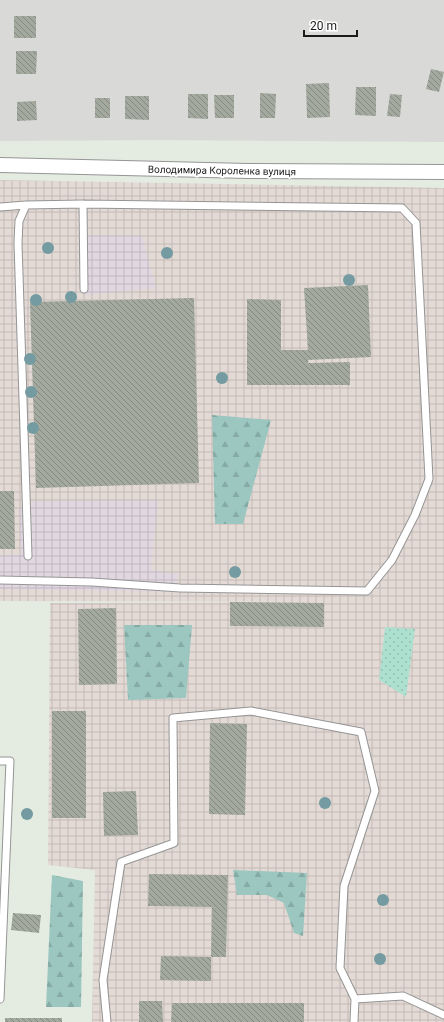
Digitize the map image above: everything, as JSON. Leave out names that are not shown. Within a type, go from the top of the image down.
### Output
[{"type":"street","name":"Володимира Короленка вулиця","points":[[0,165],[248,171],[444,172]]},
{"type":"lane","points":[[83,204],[84,289]]},
{"type":"lane","points":[[0,207],[83,204],[402,208],[416,223],[428,479],[415,515],[392,560],[367,591],[180,588],[92,582],[0,580]]},
{"type":"lane","points":[[26,205],[19,222],[18,243],[28,556]]},
{"type":"lane","points":[[107,1022],[103,980],[122,862],[174,843],[173,718],[243,711],[251,711],[361,732],[375,791],[344,886],[340,968],[355,999],[354,1022]]},
{"type":"lane","points":[[0,761],[10,761],[0,999]]},
{"type":"lane","points":[[355,999],[403,996],[444,1015]]},
{"type":"shaded area","points":[[0,0],[444,0],[444,142],[159,140],[0,141]]},
{"type":"shaded area","points":[[0,180],[444,188],[444,1022],[92,1022],[95,870],[48,865],[50,603],[294,602],[0,601]]},
{"type":"shaded area","points":[[83,235],[142,236],[156,288],[85,295]]},
{"type":"shaded area","points":[[158,500],[151,570],[178,574],[175,592],[0,589],[0,556],[21,554],[19,508],[35,501]]},
{"type":"green space","points":[[212,415],[271,420],[243,524],[215,524]]},
{"type":"green space","points":[[124,625],[192,625],[186,698],[128,700]]},
{"type":"green space","points":[[385,627],[415,629],[406,697],[379,680]]},
{"type":"green space","points":[[233,870],[307,873],[303,936],[294,933],[284,903],[267,895],[237,895]]},
{"type":"green space","points":[[52,875],[83,881],[81,1007],[46,1007]]},
{"type":"building","points":[[14,16],[36,16],[36,38],[14,38]]},
{"type":"building","points":[[16,51],[37,51],[36,74],[16,74]]},
{"type":"building","points":[[431,69],[444,72],[439,92],[426,89]]},
{"type":"building","points":[[329,83],[330,117],[307,118],[306,84]]},
{"type":"building","points":[[356,87],[376,87],[376,116],[355,115]]},
{"type":"building","points":[[260,93],[276,94],[275,118],[260,118]]},
{"type":"building","points":[[188,94],[208,94],[208,119],[188,118]]},
{"type":"building","points":[[390,94],[402,95],[400,117],[387,116]]},
{"type":"building","points":[[214,95],[234,95],[234,118],[215,118]]},
{"type":"building","points":[[125,96],[149,96],[149,120],[125,119]]},
{"type":"building","points":[[95,98],[110,98],[110,118],[95,118]]},
{"type":"building","points":[[36,101],[37,120],[17,121],[17,102]]},
{"type":"building","points":[[368,285],[371,357],[308,360],[308,363],[350,362],[350,385],[247,385],[247,299],[281,300],[281,350],[308,350],[304,288]]},
{"type":"building","points":[[194,298],[199,483],[36,488],[30,302]]},
{"type":"building","points":[[0,491],[14,491],[15,549],[0,549]]},
{"type":"building","points":[[230,602],[324,603],[324,627],[230,626]]},
{"type":"building","points":[[116,608],[117,684],[79,685],[78,609]]},
{"type":"building","points":[[52,711],[86,711],[86,818],[52,818]]},
{"type":"building","points":[[210,723],[247,724],[245,815],[209,814]]},
{"type":"building","points":[[136,791],[138,835],[104,836],[103,792]]},
{"type":"building","points":[[149,874],[228,875],[226,957],[211,957],[212,907],[148,906]]},
{"type":"building","points":[[13,913],[41,915],[39,933],[11,930]]},
{"type":"building","points":[[161,956],[211,957],[211,981],[160,980]]},
{"type":"building","points":[[139,1001],[162,1001],[163,1022],[139,1022]]},
{"type":"building","points":[[172,1003],[304,1003],[304,1022],[171,1022]]},
{"type":"building","points":[[5,1018],[62,1018],[62,1022],[5,1022]]}]
